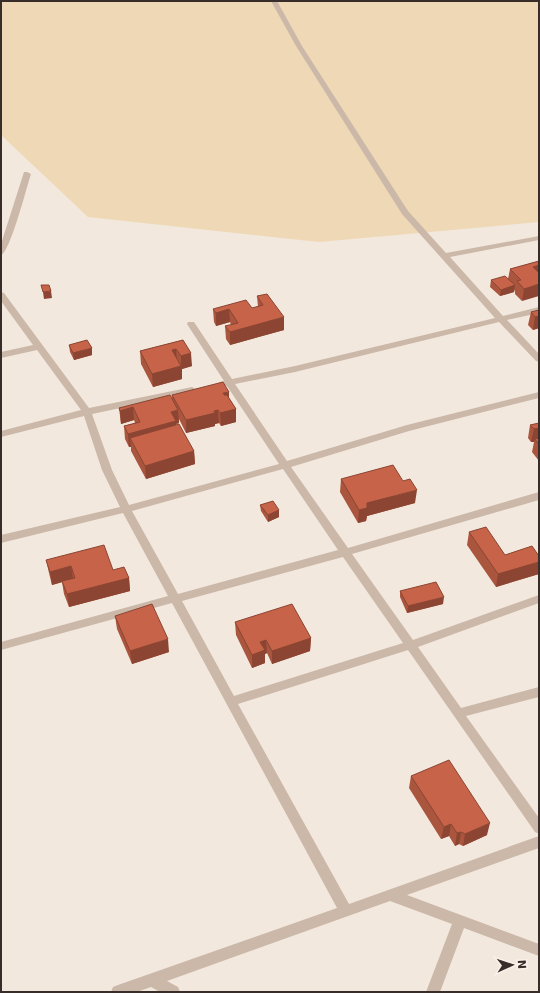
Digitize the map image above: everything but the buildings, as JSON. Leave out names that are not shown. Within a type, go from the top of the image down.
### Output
[{"type":"street","points":[[274,1],[299,46],[405,212],[500,319],[539,359]]},
{"type":"street","points":[[1,254],[27,174]]},
{"type":"street","points":[[445,256],[539,238]]},
{"type":"street","points":[[1,295],[87,412],[107,470],[126,509],[176,597],[345,910]]},
{"type":"street","points":[[214,386],[295,369],[539,310]]},
{"type":"street","points":[[192,324],[229,382],[286,465],[539,828]]},
{"type":"street","points":[[1,355],[40,347]]},
{"type":"street","points":[[1,434],[87,412],[200,389]]},
{"type":"street","points":[[1,539],[126,509],[286,465],[407,428],[539,394]]},
{"type":"street","points":[[1,646],[176,597],[346,552],[539,496]]},
{"type":"street","points":[[232,701],[411,645],[539,599]]},
{"type":"street","points":[[458,713],[539,692]]},
{"type":"street","points":[[118,992],[539,842]]},
{"type":"street","points":[[390,894],[539,950]]},
{"type":"street","points":[[433,992],[460,921]]},
{"type":"street","points":[[152,980],[173,992]]},
{"type":"sand","points":[[1,1],[539,1],[539,222],[319,242],[88,217],[1,135]]}]
